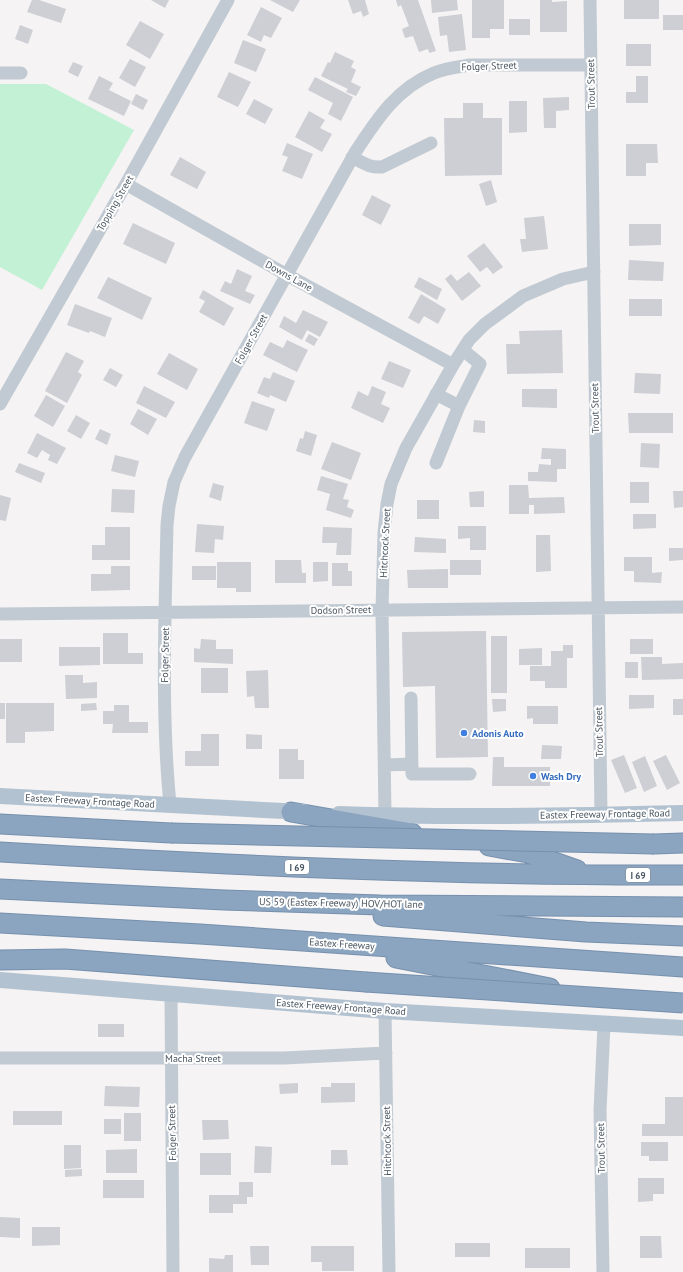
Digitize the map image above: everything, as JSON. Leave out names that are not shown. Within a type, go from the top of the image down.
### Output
[{"type":"highway","points":[[291,812],[528,853],[593,876]]},
{"type":"highway","points":[[0,824],[171,833],[654,844],[683,843]]},
{"type":"highway","name":"I 69","points":[[0,852],[370,870],[593,876],[683,875]]},
{"type":"highway","name":"US 59 (Eastex Freeway) HOV/HOT lane","points":[[0,889],[224,900],[380,905],[683,907]]},
{"type":"highway","points":[[224,900],[418,919],[586,932],[683,936]]},
{"type":"highway","points":[[380,905],[683,917]]},
{"type":"highway","points":[[418,919],[683,925]]},
{"type":"highway","name":"Eastex Freeway","points":[[0,923],[200,934],[683,967]]},
{"type":"highway","points":[[316,942],[664,1010],[683,1012]]},
{"type":"highway","points":[[0,960],[66,960],[683,1003]]},
{"type":"main road","name":"Eastex Freeway Frontage Road","points":[[0,796],[291,812],[385,815],[601,815],[683,813]]},
{"type":"main road","name":"Eastex Freeway Frontage Road","points":[[0,980],[385,1011],[604,1025],[683,1028]]},
{"type":"street","name":"Topping Street","points":[[0,404],[126,184],[228,0]]},
{"type":"street","name":"Trout Street","points":[[590,0],[597,608],[601,815]]},
{"type":"street","name":"Folger Street","points":[[170,805],[166,767],[164,714],[167,525],[174,482],[185,457],[352,157],[378,118],[404,90],[436,72],[470,65],[591,65]]},
{"type":"street","points":[[0,73],[21,73]]},
{"type":"street","points":[[352,157],[368,166],[382,167],[432,143]]},
{"type":"street","name":"Downs Lane","points":[[126,184],[287,275],[453,365]]},
{"type":"street","name":"Hitchcock Street","points":[[385,815],[382,610],[384,533],[391,484],[406,448],[436,394],[469,340],[485,324],[523,296],[563,279],[594,272]]},
{"type":"street","points":[[436,462],[459,406],[480,364],[463,350]]},
{"type":"street","points":[[436,394],[459,406]]},
{"type":"street","name":"Dodson Street","points":[[0,614],[683,607]]},
{"type":"street","points":[[411,698],[412,774],[470,774]]},
{"type":"street","points":[[385,765],[412,764]]},
{"type":"street","name":"Folger Street","points":[[171,993],[173,1272]]},
{"type":"street","name":"Hitchcock Street","points":[[385,1011],[388,1272]]},
{"type":"street","name":"Trout Street","points":[[603,1272],[600,1111],[604,1025]]},
{"type":"street","name":"Macha Street","points":[[0,1058],[284,1058],[386,1053]]},
{"type":"green space","points":[[0,84],[46,84],[134,130],[42,290],[0,267]]},
{"type":"building","points":[[32,0],[39,0],[66,9],[61,23],[27,12]]},
{"type":"building","points":[[151,0],[169,0],[165,8]]},
{"type":"building","points":[[270,0],[300,0],[293,12]]},
{"type":"building","points":[[348,0],[365,0],[369,14],[363,17],[361,11],[353,14]]},
{"type":"building","points":[[396,0],[418,0],[436,51],[429,53],[428,49],[419,52],[413,36],[405,38],[402,29],[409,26],[401,5],[398,7]]},
{"type":"building","points":[[431,0],[457,0],[458,10],[432,13]]},
{"type":"building","points":[[472,0],[504,0],[504,29],[490,29],[490,38],[472,38]]},
{"type":"building","points":[[540,0],[552,0],[552,2],[567,1],[567,32],[540,32]]},
{"type":"building","points":[[624,0],[659,0],[659,19],[624,19]]},
{"type":"building","points":[[261,7],[282,18],[271,38],[264,35],[261,42],[247,35]]},
{"type":"building","points":[[462,14],[466,50],[449,52],[447,35],[440,36],[438,17]]},
{"type":"building","points":[[663,15],[683,15],[683,30],[663,30]]},
{"type":"building","points":[[509,19],[530,19],[530,35],[509,35]]},
{"type":"building","points":[[140,21],[164,34],[150,59],[126,45]]},
{"type":"building","points":[[20,25],[33,30],[28,44],[15,39]]},
{"type":"building","points":[[243,40],[266,49],[256,72],[234,63]]},
{"type":"building","points":[[626,44],[651,44],[651,66],[626,66]]},
{"type":"building","points":[[335,52],[354,61],[351,67],[356,70],[351,82],[361,87],[356,96],[346,92],[348,89],[321,76],[328,62],[330,63]]},
{"type":"building","points":[[130,59],[146,67],[135,87],[119,78]]},
{"type":"building","points":[[73,62],[83,66],[78,77],[68,72]]},
{"type":"building","points":[[229,72],[251,82],[238,107],[217,97]]},
{"type":"building","points":[[99,76],[113,83],[109,90],[131,101],[124,116],[88,99]]},
{"type":"building","points":[[636,76],[648,76],[648,103],[626,103],[626,92],[636,92]]},
{"type":"building","points":[[315,77],[353,97],[341,121],[328,114],[333,103],[308,90]]},
{"type":"building","points":[[136,94],[148,100],[143,110],[131,104]]},
{"type":"building","points":[[569,97],[569,110],[556,111],[556,128],[544,128],[543,98]]},
{"type":"building","points":[[254,99],[273,109],[265,124],[246,114]]},
{"type":"building","points":[[509,101],[527,101],[527,132],[509,133]]},
{"type":"building","points":[[463,103],[483,103],[483,118],[502,118],[502,175],[445,176],[444,118],[463,118]]},
{"type":"building","points":[[309,111],[325,120],[320,128],[332,134],[322,152],[295,137]]},
{"type":"building","points":[[287,143],[313,154],[302,179],[282,171],[288,157],[282,155]]},
{"type":"building","points":[[626,144],[657,144],[658,163],[646,163],[646,176],[626,176]]},
{"type":"building","points":[[180,157],[206,172],[197,189],[170,175]]},
{"type":"building","points":[[491,180],[497,202],[486,206],[479,184]]},
{"type":"building","points":[[372,195],[391,205],[381,225],[362,215]]},
{"type":"building","points":[[544,216],[548,249],[522,252],[520,239],[526,239],[524,218]]},
{"type":"building","points":[[133,223],[175,243],[166,264],[123,244]]},
{"type":"building","points":[[629,224],[661,224],[661,245],[629,246]]},
{"type":"building","points":[[484,243],[503,267],[493,274],[487,267],[480,272],[467,256]]},
{"type":"building","points":[[629,260],[664,262],[663,281],[628,280]]},
{"type":"building","points":[[237,269],[252,276],[245,291],[255,295],[250,304],[220,291],[225,281],[231,284]]},
{"type":"building","points":[[469,272],[481,286],[462,301],[445,279],[451,274],[457,281]]},
{"type":"building","points":[[108,277],[152,298],[142,320],[97,298]]},
{"type":"building","points":[[419,277],[442,289],[437,300],[414,287]]},
{"type":"building","points":[[203,290],[234,308],[224,326],[199,312],[205,301],[199,298]]},
{"type":"building","points":[[421,294],[446,309],[438,324],[424,316],[419,324],[408,318]]},
{"type":"building","points":[[629,299],[662,299],[662,316],[629,316]]},
{"type":"building","points":[[75,304],[112,318],[105,337],[90,331],[89,333],[67,325]]},
{"type":"building","points":[[303,310],[328,322],[320,337],[307,330],[302,340],[279,327],[284,316],[296,323]]},
{"type":"building","points":[[562,330],[563,373],[507,374],[506,344],[520,344],[519,331]]},
{"type":"building","points":[[309,334],[318,339],[314,346],[305,341]]},
{"type":"building","points":[[287,340],[308,350],[297,372],[263,355],[270,342],[283,348]]},
{"type":"building","points":[[66,352],[84,361],[78,372],[82,375],[67,403],[45,391]]},
{"type":"building","points":[[169,353],[198,369],[187,390],[157,374]]},
{"type":"building","points":[[389,361],[411,370],[403,388],[381,379]]},
{"type":"building","points":[[110,368],[123,375],[116,387],[103,380]]},
{"type":"building","points":[[273,372],[295,381],[286,402],[270,395],[269,398],[257,393],[264,377],[270,379]]},
{"type":"building","points":[[635,373],[661,374],[660,394],[634,393]]},
{"type":"building","points":[[144,386],[175,402],[166,418],[136,403]]},
{"type":"building","points":[[372,386],[386,392],[381,404],[390,408],[383,423],[351,408],[358,391],[368,396]]},
{"type":"building","points":[[522,389],[557,389],[557,408],[522,407]]},
{"type":"building","points":[[46,395],[65,406],[53,427],[34,416]]},
{"type":"building","points":[[252,401],[275,409],[267,431],[244,423]]},
{"type":"building","points":[[138,409],[157,419],[148,435],[130,424]]},
{"type":"building","points":[[628,413],[673,413],[673,433],[629,433]]},
{"type":"building","points":[[76,415],[90,423],[81,439],[67,431]]},
{"type":"building","points":[[474,420],[485,421],[485,433],[473,432]]},
{"type":"building","points":[[100,429],[111,434],[107,445],[95,439]]},
{"type":"building","points":[[305,431],[317,435],[311,456],[296,451],[300,438],[303,439]]},
{"type":"building","points":[[37,433],[66,448],[57,464],[48,460],[50,455],[42,450],[37,458],[27,453]]},
{"type":"building","points":[[332,442],[361,453],[351,480],[321,469]]},
{"type":"building","points":[[641,443],[660,444],[659,468],[640,467]]},
{"type":"building","points":[[542,448],[566,449],[566,469],[557,469],[557,482],[528,481],[528,472],[538,472],[539,464],[551,465],[551,459],[541,459]]},
{"type":"building","points":[[115,455],[139,461],[135,477],[111,471]]},
{"type":"building","points":[[19,463],[45,473],[41,483],[15,472]]},
{"type":"building","points":[[321,476],[348,484],[343,499],[349,500],[347,507],[354,510],[351,518],[326,510],[330,494],[317,490]]},
{"type":"building","points":[[630,482],[649,482],[649,503],[630,503]]},
{"type":"building","points":[[213,483],[224,486],[221,501],[209,497]]},
{"type":"building","points":[[509,485],[528,485],[529,498],[564,497],[565,513],[534,514],[534,505],[529,505],[529,514],[509,514]]},
{"type":"building","points":[[112,489],[135,490],[134,513],[111,512]]},
{"type":"building","points":[[484,491],[484,507],[470,507],[469,492]]},
{"type":"building","points":[[673,491],[683,491],[683,507],[674,508]]},
{"type":"building","points":[[0,495],[11,498],[6,521],[0,520]]},
{"type":"building","points":[[417,500],[439,500],[439,519],[417,519]]},
{"type":"building","points":[[633,514],[656,514],[656,528],[633,529]]},
{"type":"building","points":[[197,524],[224,526],[223,540],[215,539],[214,553],[195,552]]},
{"type":"building","points":[[458,526],[486,526],[486,550],[470,550],[470,538],[458,539]]},
{"type":"building","points":[[105,527],[130,527],[130,560],[92,560],[92,545],[105,545]]},
{"type":"building","points":[[323,527],[352,528],[351,555],[336,555],[337,543],[322,543]]},
{"type":"building","points":[[536,535],[550,535],[551,571],[536,572]]},
{"type":"building","points":[[415,537],[446,539],[446,553],[414,552]]},
{"type":"building","points":[[669,548],[683,548],[683,560],[669,561]]},
{"type":"building","points":[[624,557],[652,557],[652,573],[662,572],[661,583],[634,582],[634,571],[624,571]]},
{"type":"building","points":[[275,560],[301,560],[302,573],[306,573],[306,583],[275,583]]},
{"type":"building","points":[[450,560],[481,560],[481,575],[450,575]]},
{"type":"building","points":[[217,562],[251,562],[251,592],[236,592],[236,588],[217,588]]},
{"type":"building","points":[[313,562],[328,562],[328,581],[313,582]]},
{"type":"building","points":[[332,563],[348,563],[348,571],[352,571],[352,586],[332,586]]},
{"type":"building","points":[[111,566],[130,566],[130,590],[91,591],[91,574],[111,574]]},
{"type":"building","points":[[192,566],[216,566],[216,580],[192,580]]},
{"type":"building","points":[[448,569],[448,588],[408,588],[407,570]]},
{"type":"building","points":[[486,631],[488,757],[436,758],[435,686],[403,687],[402,632]]},
{"type":"building","points":[[103,633],[128,633],[128,653],[143,653],[143,664],[103,664]]},
{"type":"building","points":[[491,636],[507,636],[507,693],[491,693]]},
{"type":"building","points":[[0,639],[22,639],[22,662],[0,662]]},
{"type":"building","points":[[201,639],[216,640],[216,649],[233,649],[233,664],[194,662],[194,648],[200,649]]},
{"type":"building","points":[[630,639],[653,639],[653,654],[630,654]]},
{"type":"building","points":[[563,645],[573,645],[573,658],[567,658],[567,688],[545,688],[545,681],[530,681],[530,666],[551,666],[551,651],[563,651]]},
{"type":"building","points":[[59,647],[100,647],[100,665],[59,666]]},
{"type":"building","points":[[542,648],[542,665],[519,665],[519,649]]},
{"type":"building","points":[[641,657],[662,657],[662,664],[683,663],[683,679],[642,680]]},
{"type":"building","points":[[625,662],[638,662],[638,678],[625,678]]},
{"type":"building","points":[[201,668],[228,668],[228,693],[201,693]]},
{"type":"building","points":[[268,670],[269,708],[255,708],[254,696],[247,697],[246,671]]},
{"type":"building","points":[[65,675],[83,675],[83,683],[97,682],[97,698],[66,699]]},
{"type":"building","points":[[629,695],[654,695],[654,708],[629,709]]},
{"type":"building","points":[[492,699],[506,699],[506,711],[493,712]]},
{"type":"building","points":[[673,699],[683,699],[683,715],[673,715]]},
{"type":"building","points":[[0,703],[5,703],[5,719],[0,719]]},
{"type":"building","points":[[6,703],[54,703],[54,731],[25,732],[25,743],[6,743]]},
{"type":"building","points":[[96,703],[97,710],[81,711],[81,704]]},
{"type":"building","points":[[114,705],[129,705],[129,722],[148,722],[148,733],[112,733],[113,724],[103,724],[103,711],[114,711]]},
{"type":"building","points":[[527,706],[558,706],[558,724],[533,724],[533,718],[527,719]]},
{"type":"building","points":[[201,734],[219,734],[219,766],[185,766],[185,751],[201,751]]},
{"type":"building","points":[[246,734],[262,735],[262,749],[246,749]]},
{"type":"building","points":[[542,745],[562,746],[561,759],[541,759]]},
{"type":"building","points":[[279,749],[298,749],[298,760],[304,760],[304,779],[279,779]]},
{"type":"building","points":[[624,755],[637,788],[625,793],[611,760]]},
{"type":"building","points":[[666,755],[680,783],[667,790],[653,761]]},
{"type":"building","points":[[645,756],[657,786],[644,792],[632,762]]},
{"type":"building","points":[[493,757],[504,757],[504,767],[550,767],[550,786],[492,786]]},
{"type":"building","points":[[98,1024],[124,1024],[124,1037],[98,1037]]},
{"type":"building","points":[[298,1083],[298,1093],[280,1094],[279,1084]]},
{"type":"building","points":[[331,1083],[355,1083],[355,1102],[321,1103],[321,1087],[331,1087]]},
{"type":"building","points":[[105,1086],[140,1087],[139,1107],[104,1106]]},
{"type":"building","points":[[665,1097],[683,1097],[683,1136],[642,1136],[642,1124],[665,1124]]},
{"type":"building","points":[[13,1111],[62,1111],[62,1125],[13,1125]]},
{"type":"building","points":[[124,1113],[141,1113],[141,1141],[124,1141]]},
{"type":"building","points":[[104,1119],[121,1119],[121,1134],[104,1134]]},
{"type":"building","points":[[202,1120],[228,1120],[229,1139],[203,1140]]},
{"type":"building","points":[[641,1142],[668,1142],[668,1161],[649,1161],[649,1156],[641,1156]]},
{"type":"building","points":[[64,1145],[81,1145],[81,1168],[64,1169]]},
{"type":"building","points":[[255,1146],[272,1147],[271,1173],[254,1173]]},
{"type":"building","points":[[137,1149],[137,1173],[106,1173],[106,1150]]},
{"type":"building","points":[[331,1150],[347,1150],[348,1165],[331,1165]]},
{"type":"building","points":[[200,1153],[231,1153],[231,1175],[200,1175]]},
{"type":"building","points":[[82,1169],[82,1176],[65,1177],[65,1170]]},
{"type":"building","points":[[638,1178],[664,1178],[664,1194],[653,1194],[653,1201],[638,1202]]},
{"type":"building","points":[[103,1180],[144,1180],[144,1198],[103,1198]]},
{"type":"building","points":[[239,1182],[253,1182],[253,1197],[247,1197],[247,1204],[233,1204],[233,1213],[209,1213],[209,1195],[239,1195]]},
{"type":"building","points":[[0,1217],[20,1218],[20,1238],[0,1237]]},
{"type":"building","points":[[32,1227],[60,1227],[60,1245],[32,1246]]},
{"type":"building","points":[[640,1236],[661,1236],[662,1258],[640,1258]]},
{"type":"building","points":[[455,1243],[490,1243],[490,1257],[455,1257]]},
{"type":"building","points":[[250,1246],[269,1246],[269,1265],[251,1265]]},
{"type":"building","points":[[311,1246],[354,1246],[354,1271],[322,1271],[322,1262],[311,1262]]},
{"type":"building","points":[[525,1248],[570,1248],[570,1268],[525,1268]]},
{"type":"building","points":[[225,1255],[233,1255],[233,1272],[209,1272],[209,1258],[224,1259]]},
{"type":"place","name":"Adonis Auto","points":[[464,733]]},
{"type":"place","name":"Wash Dry","points":[[533,776]]}]
